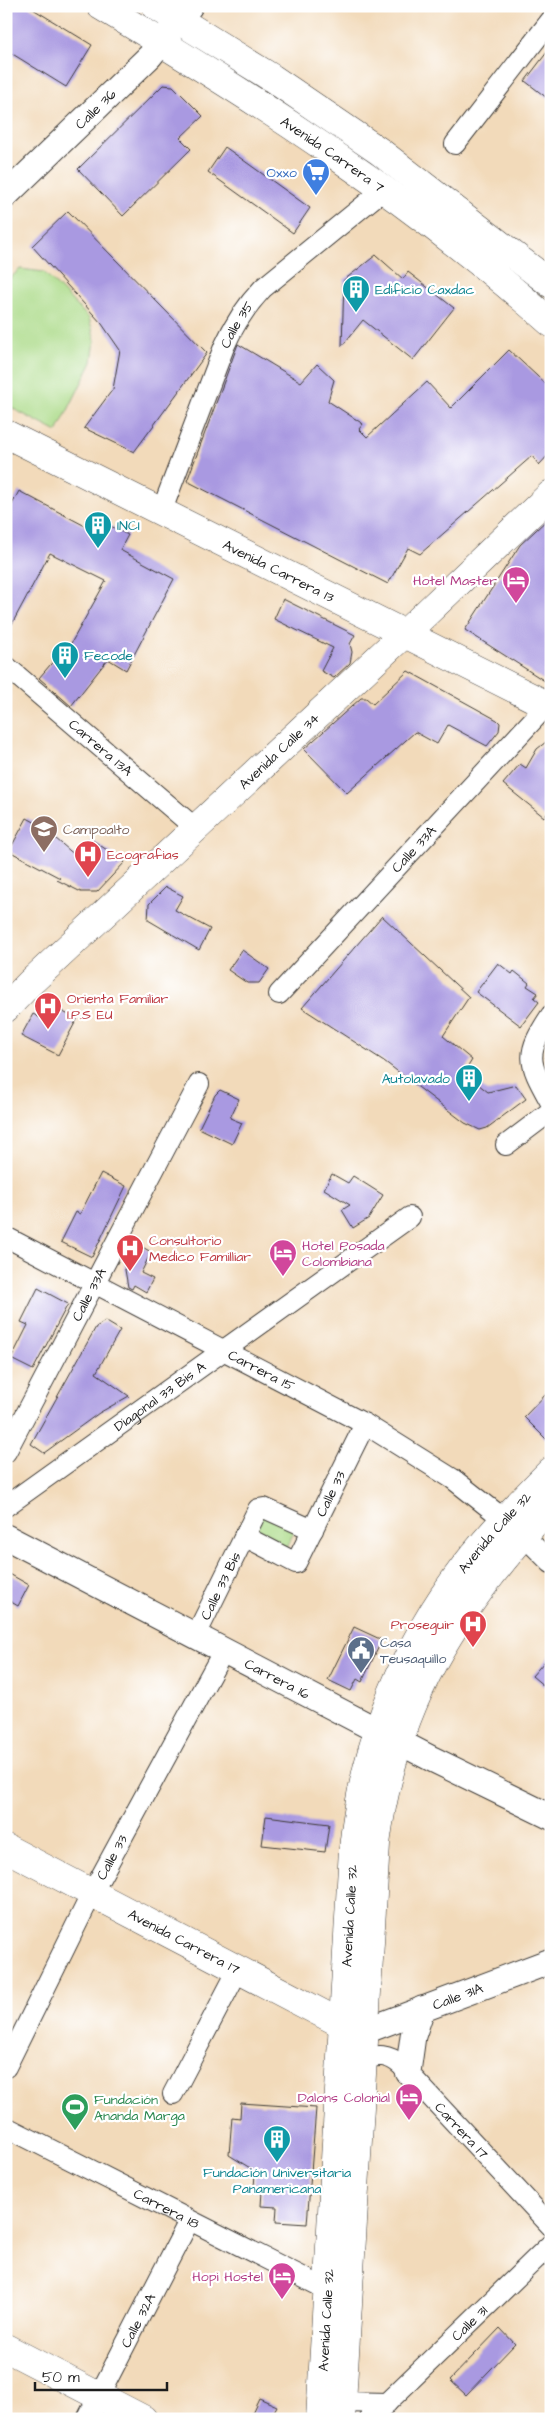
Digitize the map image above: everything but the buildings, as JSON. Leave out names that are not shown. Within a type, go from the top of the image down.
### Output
[{"type":"main road","name":"Avenida Carrera 7","points":[[101,6],[239,91],[383,190],[465,251],[551,323]]},
{"type":"main road","name":"Avenida Carrera 7","points":[[156,6],[188,11],[272,78],[379,151],[551,284]]},
{"type":"main road","name":"Avenida Carrera 13","points":[[6,434],[162,510],[549,706]]},
{"type":"main road","name":"Avenida Calle 34","points":[[6,1008],[551,494]]},
{"type":"main road","name":"Avenida Calle 32","points":[[320,2419],[328,2290],[354,2028],[355,1825],[368,1763],[428,1672],[452,1628],[551,1470]]},
{"type":"main road","name":"Avenida Calle 32","points":[[514,1528],[551,1505]]},
{"type":"main road","name":"Avenida Carrera 17","points":[[6,1848],[238,1970],[354,2028]]},
{"type":"main road","name":"Avenida Calle 32","points":[[342,2410],[363,2060],[354,2028]]},
{"type":"main road","points":[[6,2348],[93,2407],[143,2419]]},
{"type":"street","name":"Calle 36","points":[[7,193],[162,43],[188,11]]},
{"type":"street","points":[[455,144],[551,20]]},
{"type":"street","name":"Calle 35","points":[[162,510],[231,329],[246,306],[263,288],[383,190]]},
{"type":"street","name":"Carrera 13A","points":[[6,666],[195,828]]},
{"type":"street","name":"Calle 33A","points":[[280,994],[549,706]]},
{"type":"street","points":[[551,1015],[534,1041],[531,1055],[533,1070],[551,1103]]},
{"type":"street","name":"Calle 33A","points":[[6,1452],[199,1084]]},
{"type":"street","points":[[506,1145],[551,1111]]},
{"type":"street","name":"Diagonal 33 Bis A","points":[[6,1506],[410,1217]]},
{"type":"street","name":"Carrera 15","points":[[6,1238],[365,1424],[452,1479],[514,1528],[551,1563]]},
{"type":"street","name":"Calle 33","points":[[244,1536],[296,1563],[365,1424]]},
{"type":"street","name":"Calle 33 Bis","points":[[196,1636],[244,1536],[260,1508],[313,1530]]},
{"type":"street","name":"Carrera 16","points":[[6,1537],[551,1818]]},
{"type":"street","name":"Calle 33","points":[[6,2067],[92,1893],[224,1650]]},
{"type":"street","name":"Calle 31A","points":[[354,2028],[422,2009],[551,1961]]},
{"type":"street","points":[[173,2094],[238,1970]]},
{"type":"street","points":[[408,2072],[413,2036],[422,2009]]},
{"type":"street","name":"Carrera 17","points":[[363,2060],[376,2055],[384,2055],[395,2059],[551,2226]]},
{"type":"street","name":"Carrera 18","points":[[6,2127],[328,2290]]},
{"type":"street","name":"Calle 32A","points":[[93,2407],[189,2221]]},
{"type":"street","name":"Calle 31","points":[[370,2419],[551,2244]]},
{"type":"street","points":[[342,2410],[387,2403]]},
{"type":"green space","points":[[20,269],[44,272],[89,318],[95,340],[92,362],[57,432],[6,405],[6,282]]},
{"type":"green space","points":[[260,1510],[296,1528],[284,1552],[248,1535]]},
{"type":"place","name":"Oxxo","points":[[316,196]]},
{"type":"place","name":"Edificio Caxdac","points":[[356,313]]},
{"type":"place","name":"INCI","points":[[98,549]]},
{"type":"place","name":"Hotel Master","points":[[516,604]]},
{"type":"place","name":"Fecode","points":[[65,679]]},
{"type":"place","name":"Campoalto","points":[[44,853]]},
{"type":"place","name":"Ecografias","points":[[88,878]]},
{"type":"place","name":"Orienta Familiar I.P.S EU","points":[[48,1030]]},
{"type":"place","name":"Autolavado","points":[[469,1102]]},
{"type":"place","name":"Consultorio Medico Familliar","points":[[130,1272]]},
{"type":"place","name":"Hotel Posada Colombiana","points":[[283,1277]]},
{"type":"place","name":"Proseguir","points":[[473,1648]]},
{"type":"place","name":"Casa Teusaquillo","points":[[361,1674]]},
{"type":"place","name":"Dalons Colonial","points":[[409,2121]]},
{"type":"place","name":"Fundación Ananda Marga","points":[[75,2131]]},
{"type":"place","name":"Fundación Universitaria Panamericana","points":[[277,2163]]},
{"type":"place","name":"Hopi Hostel","points":[[282,2300]]}]
